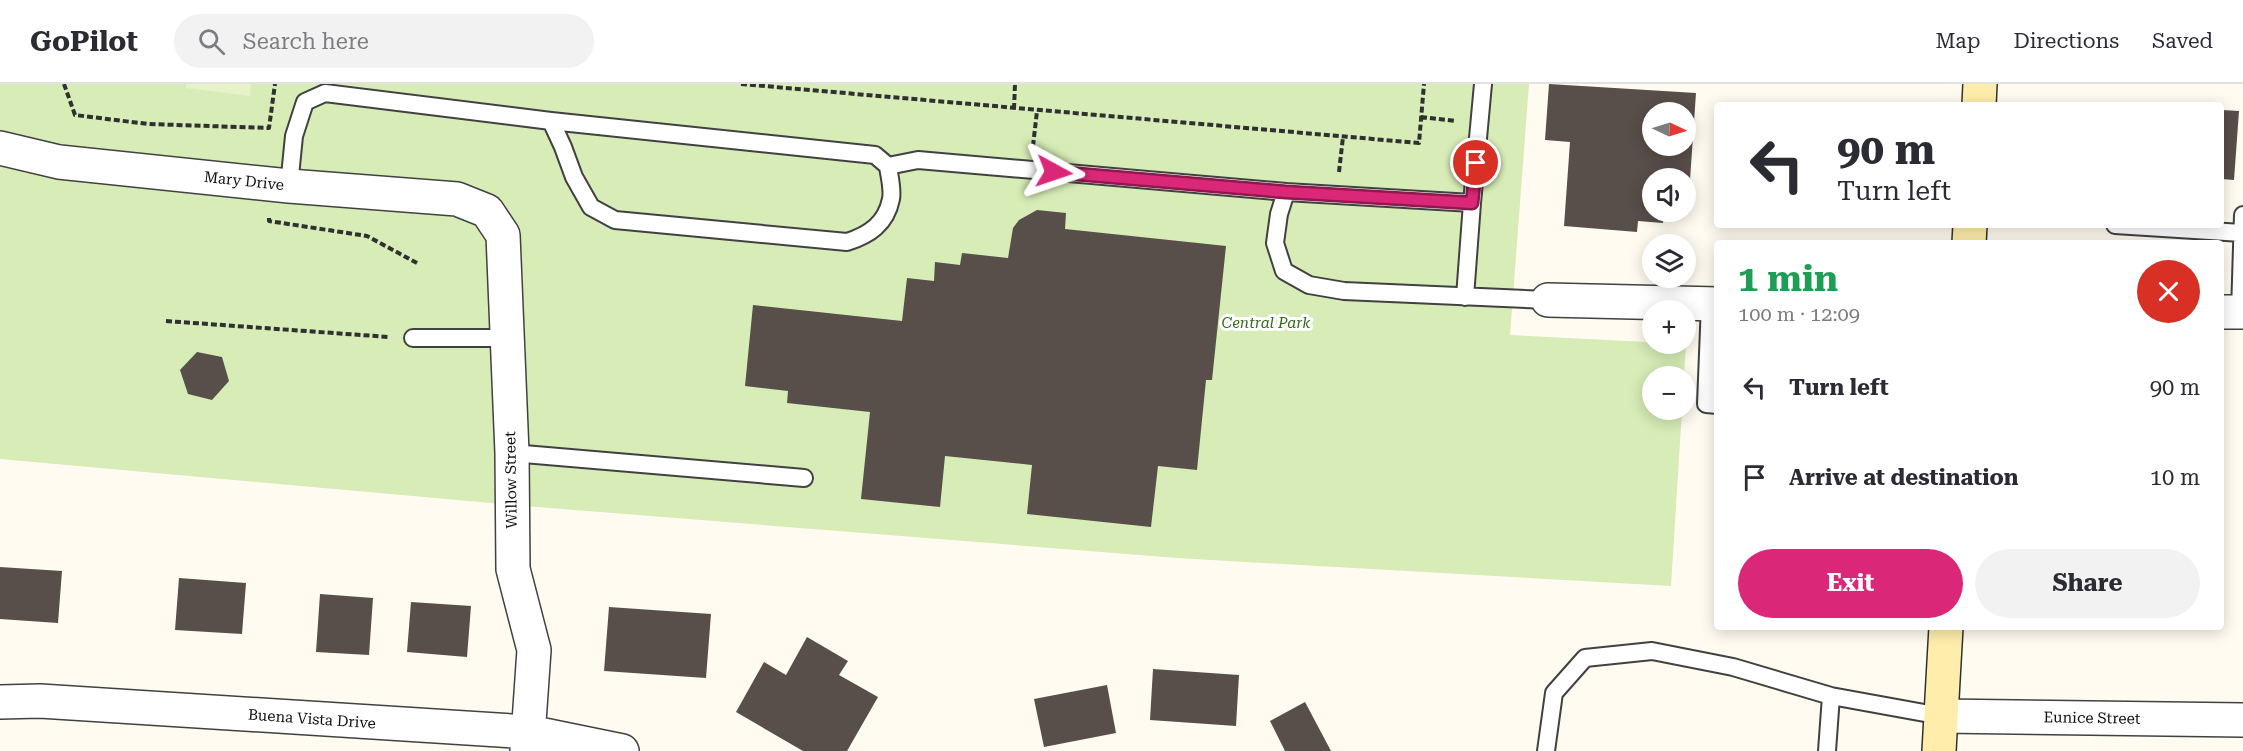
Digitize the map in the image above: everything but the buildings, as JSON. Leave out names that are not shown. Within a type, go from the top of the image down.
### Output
[{"type":"main road","points":[[1979,102],[1980,84]]},
{"type":"main road","points":[[1939,751],[1946,630]]},
{"type":"street","name":"Mary Drive","points":[[0,148],[59,162],[289,186],[457,199],[487,212]]},
{"type":"street","name":"Willow Street","points":[[487,212],[503,235],[512,453],[513,569],[534,650],[528,742]]},
{"type":"street","points":[[1548,300],[1714,303]]},
{"type":"street","name":"Buena Vista Drive","points":[[0,702],[51,702],[622,751]]},
{"type":"street","name":"Eunice Street","points":[[1941,716],[2243,720]]},
{"type":"lane","points":[[1465,297],[1482,84]]},
{"type":"lane","points":[[289,186],[294,136],[305,102],[325,93],[551,121],[875,155],[888,166],[891,198],[881,221],[867,236],[847,242],[615,220],[591,207],[574,177],[551,121]]},
{"type":"lane","points":[[888,166],[918,160],[1286,192],[1472,203]]},
{"type":"lane","points":[[1286,192],[1275,243],[1284,271],[1309,285],[1344,291],[1548,300]]},
{"type":"lane","points":[[2235,312],[2243,215]]},
{"type":"lane","points":[[2162,228],[2241,233]]},
{"type":"lane","points":[[1714,303],[1706,404],[1714,405]]},
{"type":"lane","points":[[413,338],[506,338]]},
{"type":"lane","points":[[512,453],[804,478]]},
{"type":"lane","points":[[1546,751],[1554,693],[1585,658],[1652,651],[1733,668],[1831,696],[1941,716]]},
{"type":"lane","points":[[1827,751],[1831,696]]},
{"type":"path","points":[[64,84],[75,115],[148,124],[269,128],[275,84]]},
{"type":"path","points":[[741,84],[1419,143],[1424,84]]},
{"type":"path","points":[[1014,109],[1015,84]]},
{"type":"path","points":[[1031,170],[1037,111]]},
{"type":"path","points":[[1421,117],[1479,124]]},
{"type":"path","points":[[1336,195],[1342,136]]},
{"type":"path","points":[[165,321],[413,338]]},
{"type":"green space","name":"Central Park","points":[[0,84],[1529,84],[1510,335],[1642,342],[1642,354],[1685,354],[1685,366],[1642,366],[1642,420],[1681,420],[1671,586],[1177,558],[512,505],[0,459]]},
{"type":"green space","points":[[186,84],[251,84],[250,96],[186,88]]},
{"type":"route","points":[[1054,172],[1286,192],[1472,203],[1476,163]]}]
